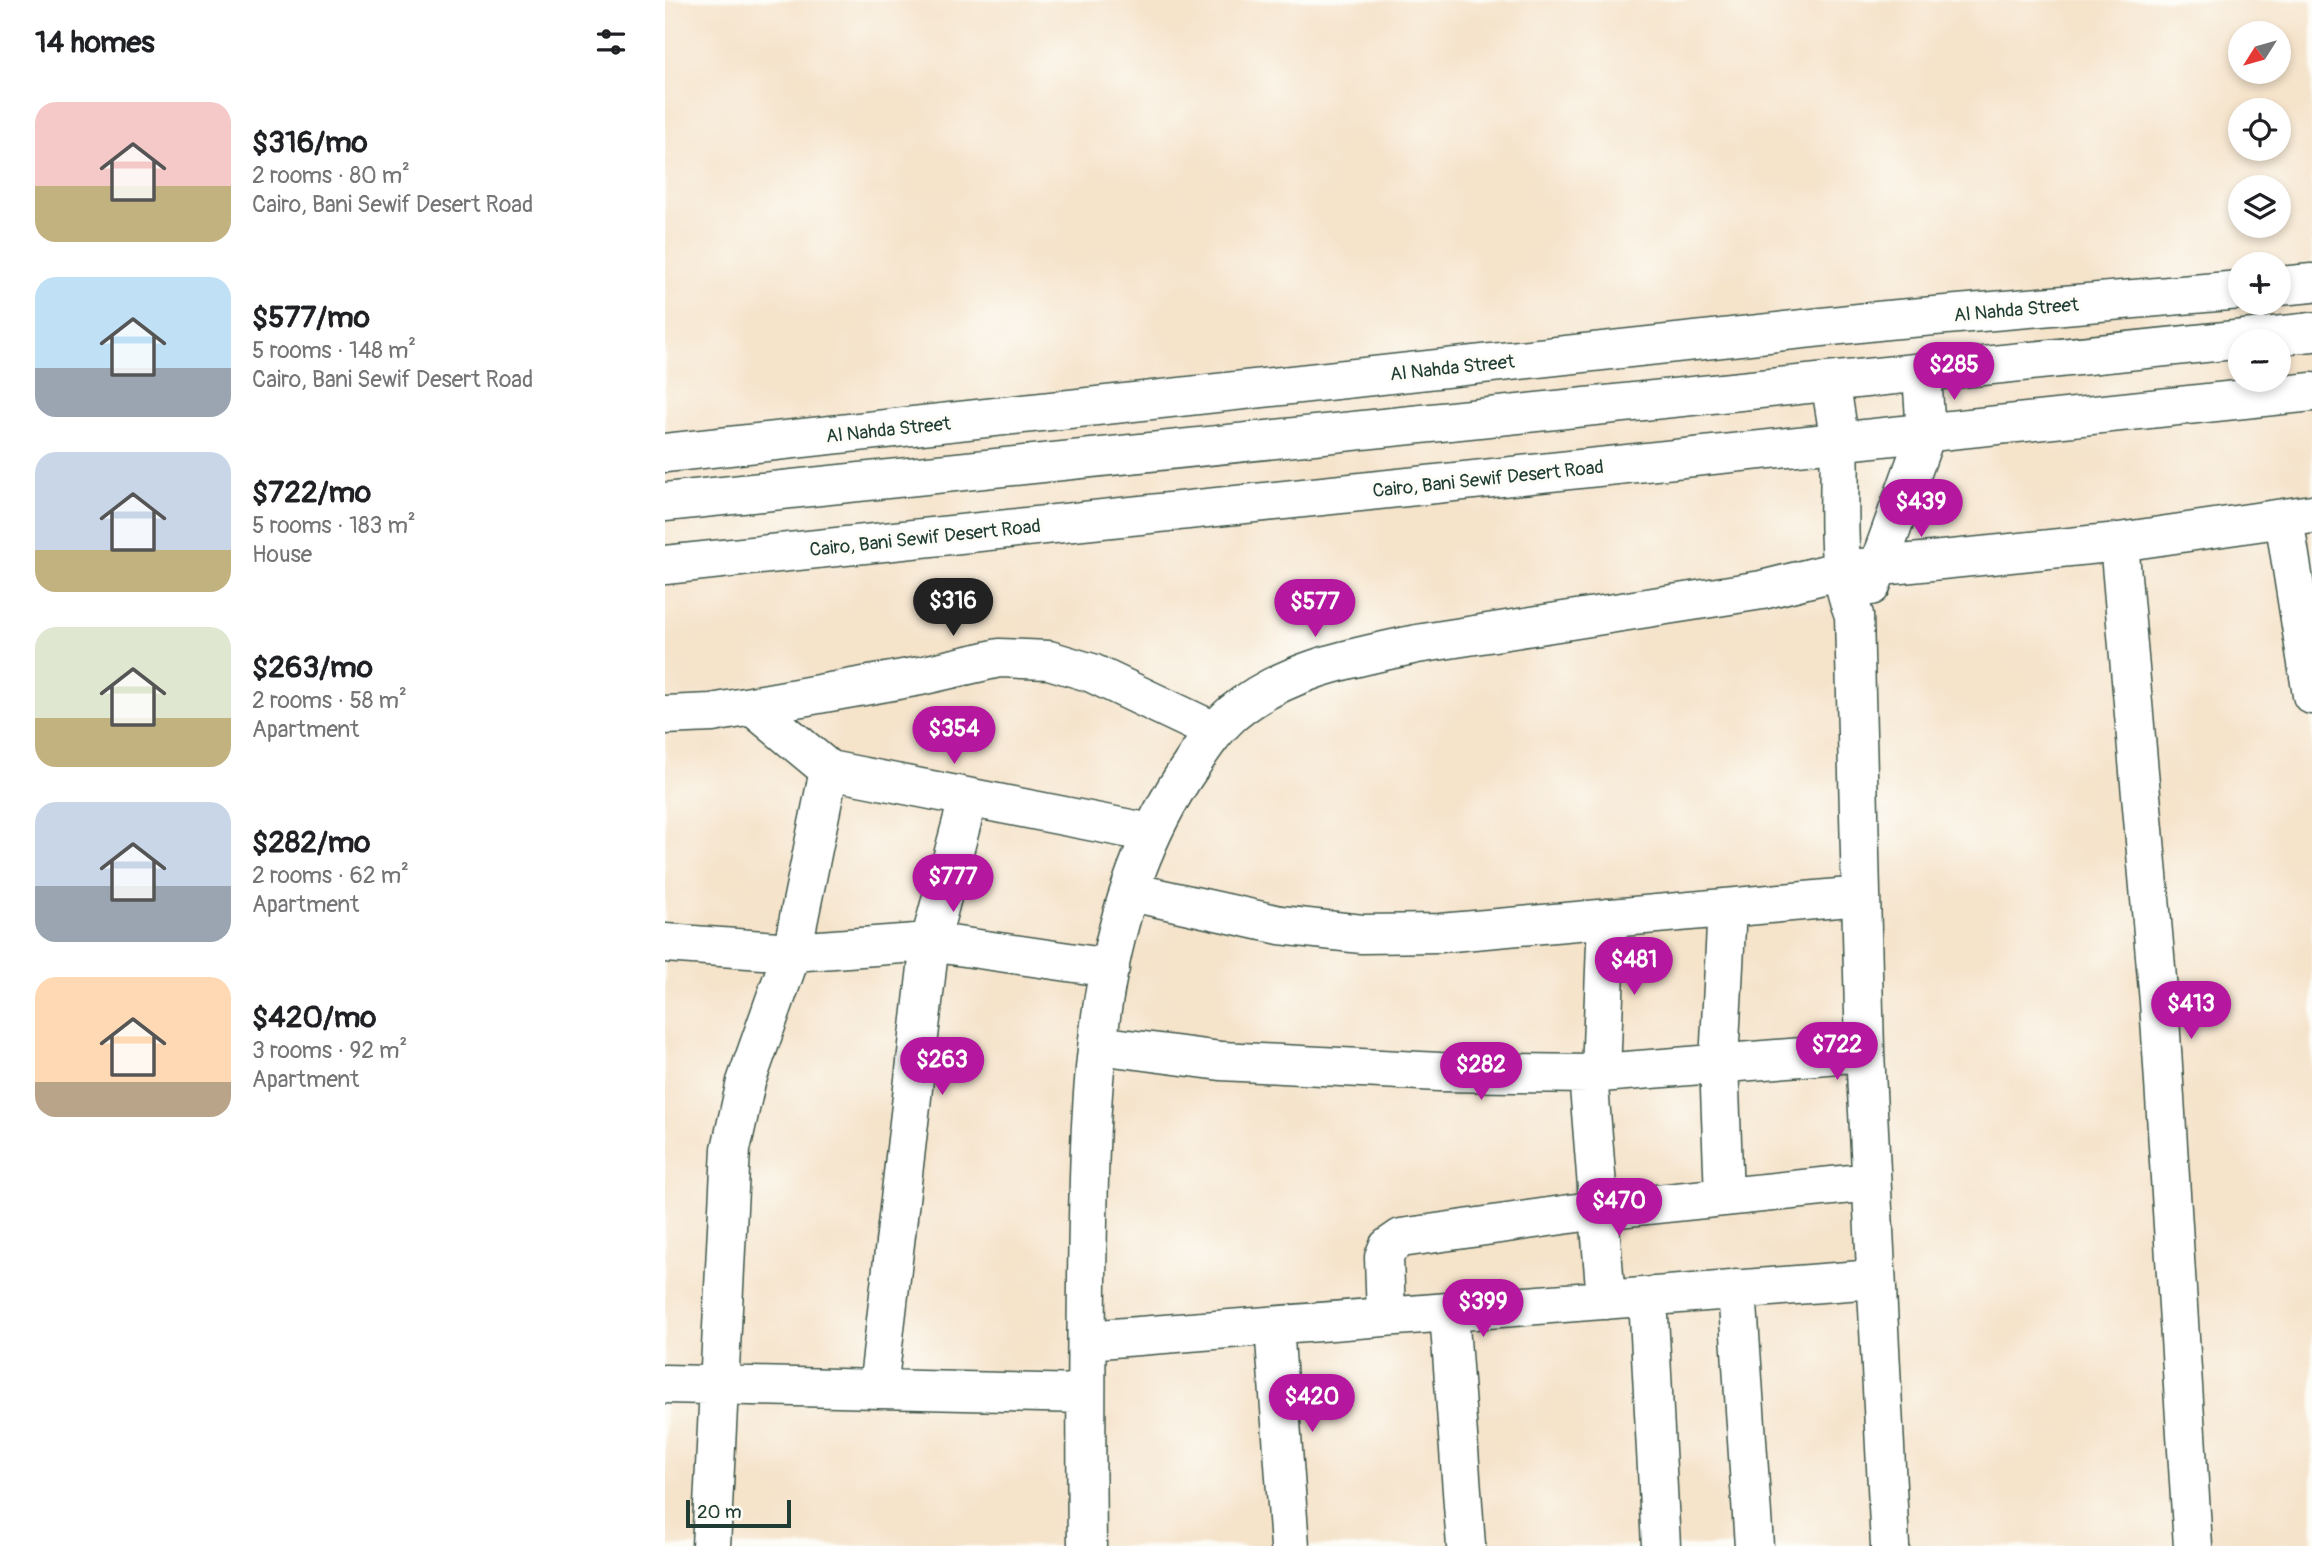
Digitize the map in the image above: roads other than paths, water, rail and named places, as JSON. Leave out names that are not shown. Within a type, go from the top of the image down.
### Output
[{"type":"street","points":[[2291,285],[2312,282]]},
{"type":"street","name":"Al Nahda Street","points":[[665,453],[1887,320],[2228,291]]},
{"type":"street","points":[[665,502],[1831,384],[2312,332]]},
{"type":"street","points":[[1854,615],[1880,566],[1926,434],[1922,374]]},
{"type":"street","points":[[1831,384],[1839,441],[1842,570],[1846,595],[1854,615],[1865,1052],[1874,1279],[1890,1546]]},
{"type":"street","name":"Cairo, Bani Sewif Desert Road","points":[[665,565],[2312,392]]},
{"type":"street","points":[[1087,1546],[1090,1117],[1110,968],[1131,892],[1151,834],[1176,787],[1214,732],[1235,712],[1273,687],[1363,656],[1762,590],[1842,570],[2119,542],[2298,516],[2312,695]]},
{"type":"street","points":[[2119,542],[2159,1002],[2193,1546]]},
{"type":"street","points":[[665,715],[712,713],[921,676],[999,658],[1049,660],[1092,673],[1214,732]]},
{"type":"street","points":[[752,706],[829,770],[1151,834]]},
{"type":"street","points":[[711,1546],[717,1385],[731,1149],[745,1082],[792,951],[829,770]]},
{"type":"street","points":[[878,1389],[930,942],[968,799]]},
{"type":"street","points":[[1131,892],[1280,925],[1362,934],[1440,933],[1861,896]]},
{"type":"street","points":[[1724,1197],[1719,1062],[1727,908]]},
{"type":"street","points":[[1606,1300],[1598,1210],[1594,1073],[1607,918]]},
{"type":"street","points":[[665,943],[792,951],[930,942],[1110,968]]},
{"type":"street","points":[[1098,1045],[1221,1061],[1440,1072],[1594,1073],[1865,1052]]},
{"type":"street","points":[[1387,1317],[1384,1257],[1388,1247],[1401,1238],[1598,1210],[1871,1182]]},
{"type":"street","points":[[1087,1340],[1874,1279]]},
{"type":"street","points":[[1737,1289],[1754,1546]]},
{"type":"street","points":[[1648,1297],[1661,1546]]},
{"type":"street","points":[[1449,1312],[1466,1546]]},
{"type":"street","points":[[1275,1326],[1290,1546]]},
{"type":"street","points":[[665,1384],[1086,1394]]}]
